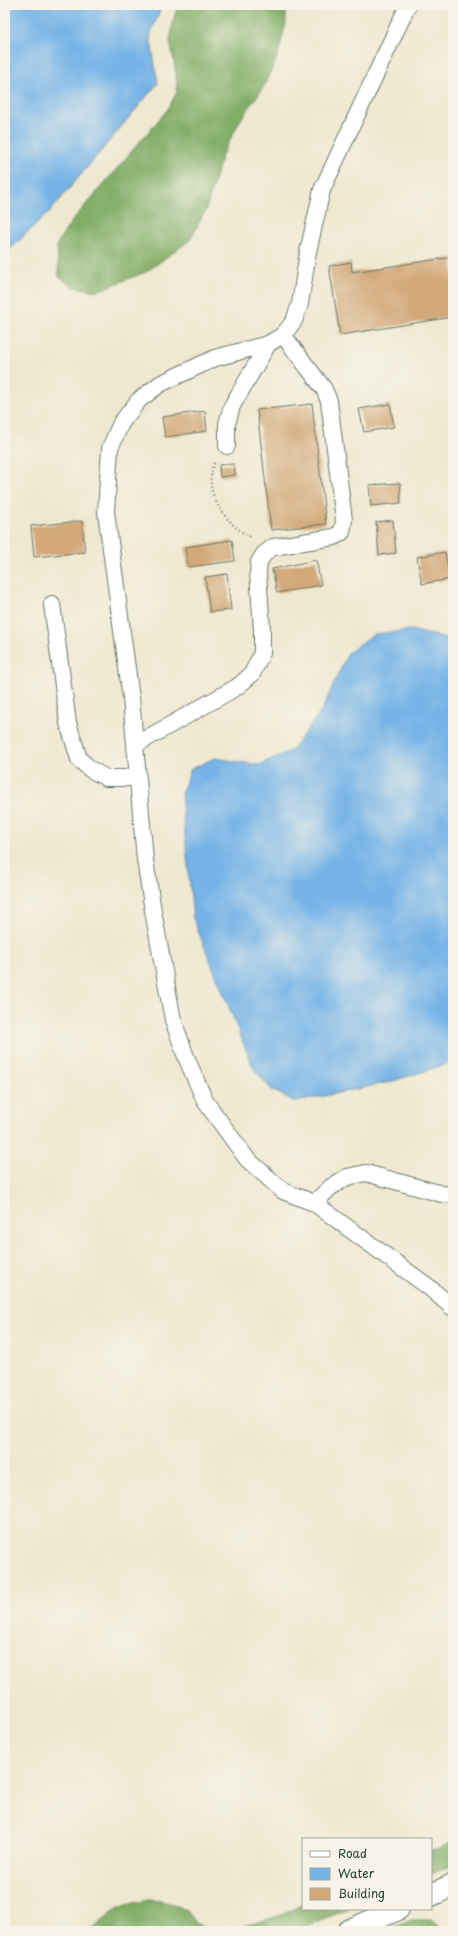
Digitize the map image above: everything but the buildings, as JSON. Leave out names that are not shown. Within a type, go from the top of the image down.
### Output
[{"type":"street","points":[[432,1895],[453,1885]]},
{"type":"street","points":[[348,1931],[396,1910]]},
{"type":"lane","points":[[408,5],[322,190],[308,252],[300,304],[294,321],[283,335],[268,344],[215,358],[160,384],[139,400],[125,418],[110,448],[106,512],[131,698],[145,860],[153,911],[173,1020],[186,1057],[205,1101],[247,1159],[283,1191],[314,1203],[430,1288],[453,1308]]},
{"type":"lane","points":[[135,745],[237,687],[252,674],[262,654],[258,573],[259,562],[264,554],[273,548],[334,537],[342,532],[344,520],[329,401],[324,389],[283,335]]},
{"type":"lane","points":[[227,446],[227,424],[232,406],[268,344]]},
{"type":"lane","points":[[52,604],[68,723],[79,759],[90,769],[106,778],[137,778]]},
{"type":"lane","points":[[314,1203],[331,1187],[346,1177],[366,1173],[442,1194],[453,1195]]},
{"type":"path","points":[[227,446],[214,462],[211,470],[210,481],[216,501],[223,515],[239,530],[273,548]]},
{"type":"green space","points":[[178,5],[286,5],[286,23],[277,58],[263,88],[241,119],[222,155],[206,210],[189,241],[146,272],[97,291],[73,287],[59,277],[57,244],[71,222],[168,109],[177,92],[176,73],[170,41],[173,21]]},
{"type":"green space","points":[[453,1841],[453,1865],[432,1874],[432,1851],[437,1850]]},
{"type":"green space","points":[[148,1900],[161,1901],[177,1905],[188,1912],[197,1924],[212,1931],[89,1931],[120,1906]]},
{"type":"green space","points":[[302,1905],[302,1910],[346,1910],[294,1931],[227,1931],[282,1915]]},
{"type":"green space","points":[[412,1920],[431,1920],[445,1931],[387,1931]]},
{"type":"water","points":[[5,5],[162,5],[150,36],[158,83],[53,208],[5,254]]},
{"type":"water","points":[[411,630],[453,640],[453,1062],[390,1082],[296,1102],[272,1090],[254,1069],[193,918],[181,794],[191,769],[215,758],[259,765],[292,750],[322,710],[348,653],[374,634]]}]
